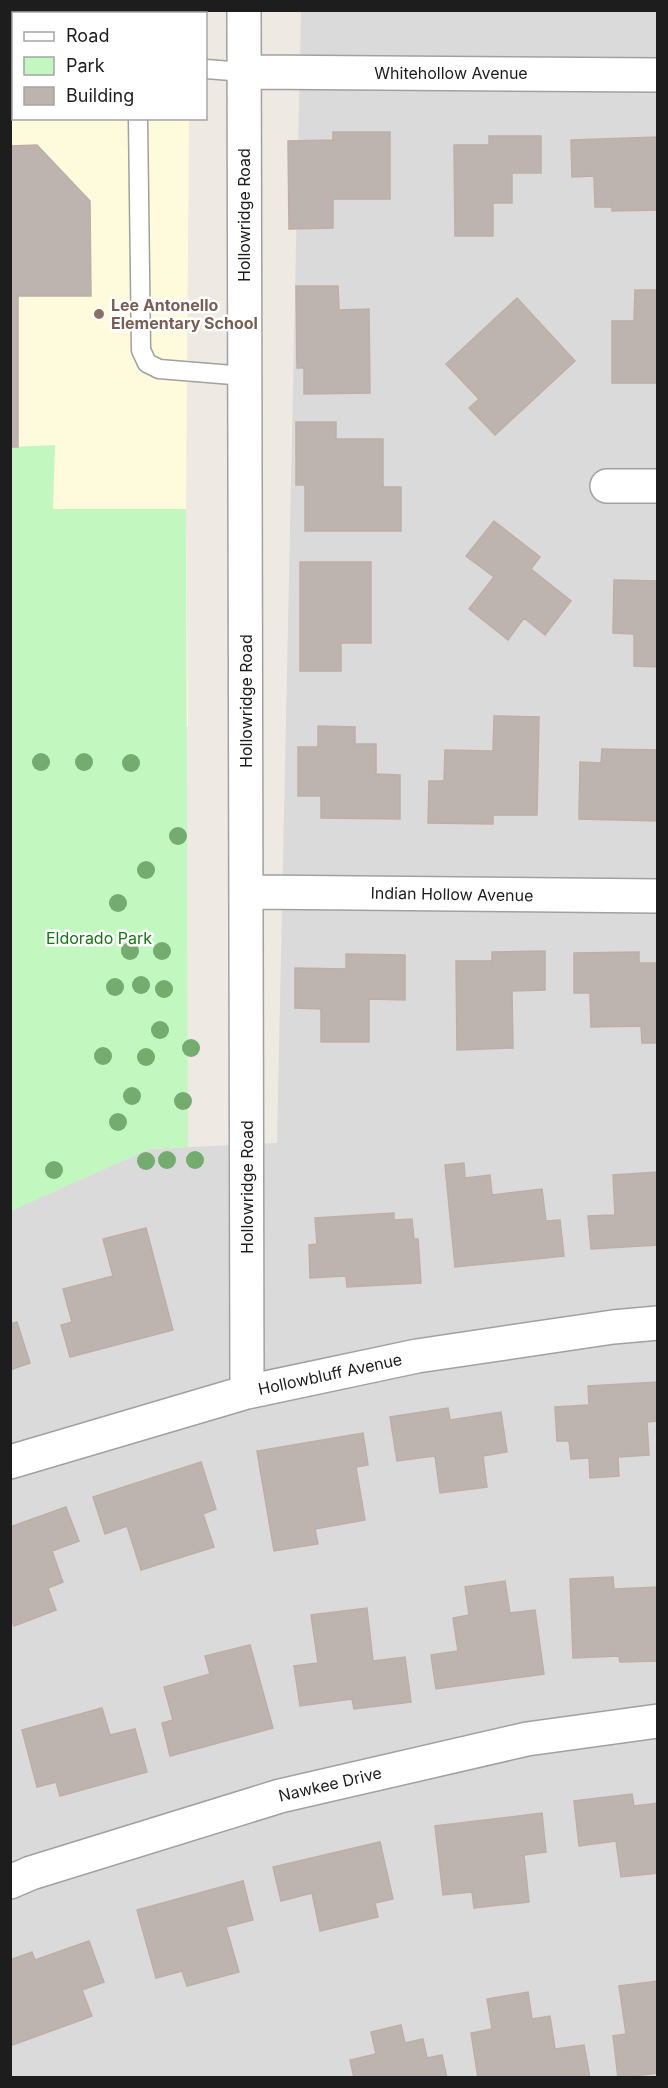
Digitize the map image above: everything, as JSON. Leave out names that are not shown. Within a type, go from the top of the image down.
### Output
[{"type":"street","name":"Hollowridge Road","points":[[244,10],[247,1392]]},
{"type":"street","name":"Whitehollow Avenue","points":[[244,72],[657,75]]},
{"type":"street","points":[[607,486],[657,486]]},
{"type":"street","name":"Indian Hollow Avenue","points":[[246,892],[657,896]]},
{"type":"street","name":"Hollowbluff Avenue","points":[[10,1462],[247,1392],[417,1356],[613,1327],[657,1323]]},
{"type":"street","name":"Nawkee Drive","points":[[10,1882],[31,1873],[280,1796],[527,1739],[657,1721]]},
{"type":"lane","points":[[207,69],[244,72]]},
{"type":"lane","points":[[138,120],[141,350],[147,363],[159,369],[245,376]]},
{"type":"shaded area","name":"Lee Antonello Elementary School","points":[[10,11],[190,11],[12,12],[12,120],[189,120],[186,509],[188,727],[11,729]]},
{"type":"shaded area","points":[[301,11],[657,11],[657,2077],[11,2077],[10,1211],[149,1149],[277,1143]]},
{"type":"green space","name":"Eldorado Park","points":[[55,445],[53,509],[186,509],[188,1147],[149,1149],[11,1211],[11,447]]},
{"type":"building","points":[[333,132],[390,132],[390,199],[333,199],[333,228],[289,229],[288,141],[333,140]]},
{"type":"building","points":[[489,136],[541,136],[541,173],[512,173],[512,203],[493,203],[493,236],[455,236],[454,145],[489,145]]},
{"type":"building","points":[[658,137],[658,210],[612,211],[612,207],[595,207],[594,176],[572,177],[571,140]]},
{"type":"building","points":[[37,145],[90,201],[91,296],[18,296],[18,447],[10,447],[10,146]]},
{"type":"building","points":[[296,286],[338,286],[339,310],[369,309],[370,393],[304,394],[304,368],[297,368]]},
{"type":"building","points":[[635,290],[658,290],[658,383],[612,383],[612,321],[634,321]]},
{"type":"building","points":[[517,298],[575,361],[495,435],[469,408],[479,399],[446,364]]},
{"type":"building","points":[[296,422],[336,422],[336,439],[383,439],[383,487],[401,487],[401,531],[305,531],[305,485],[296,485]]},
{"type":"building","points":[[494,521],[540,557],[531,569],[571,601],[545,635],[524,618],[508,640],[469,609],[494,577],[466,556]]},
{"type":"building","points":[[300,562],[371,562],[371,643],[341,643],[341,671],[300,671]]},
{"type":"building","points":[[614,580],[658,581],[658,667],[634,666],[634,634],[613,633]]},
{"type":"building","points":[[494,716],[539,717],[537,815],[493,815],[493,824],[428,823],[429,781],[444,781],[445,750],[493,751]]},
{"type":"building","points":[[318,726],[355,727],[355,744],[376,744],[376,774],[400,775],[400,819],[321,818],[321,796],[298,796],[298,747],[318,747]]},
{"type":"building","points":[[602,749],[658,750],[658,821],[579,819],[580,762],[601,763]]},
{"type":"building","points":[[545,951],[545,990],[512,991],[513,1048],[457,1050],[456,961],[492,961],[492,952]]},
{"type":"building","points":[[639,952],[639,963],[658,963],[658,1043],[642,1043],[641,1026],[591,1027],[590,993],[574,993],[574,953]]},
{"type":"building","points":[[346,954],[405,955],[405,1000],[369,999],[369,1042],[321,1042],[321,1009],[295,1008],[295,968],[346,969]]},
{"type":"building","points":[[464,1163],[465,1178],[490,1175],[492,1195],[542,1189],[546,1221],[560,1220],[564,1256],[455,1267],[445,1165]]},
{"type":"building","points":[[658,1172],[658,1245],[591,1249],[588,1216],[615,1215],[613,1175]]},
{"type":"building","points":[[394,1213],[394,1220],[412,1219],[414,1239],[418,1239],[421,1283],[347,1287],[346,1276],[310,1278],[309,1245],[317,1244],[315,1218]]},
{"type":"building","points":[[146,1228],[173,1330],[70,1357],[61,1325],[72,1322],[63,1289],[113,1276],[103,1239]]},
{"type":"building","points":[[17,1322],[30,1363],[10,1370],[10,1324]]},
{"type":"building","points":[[658,1382],[658,1421],[647,1422],[649,1455],[618,1457],[619,1476],[590,1478],[589,1458],[571,1459],[569,1441],[557,1441],[555,1407],[589,1405],[588,1386]]},
{"type":"building","points":[[448,1408],[450,1420],[501,1412],[507,1452],[483,1456],[487,1487],[440,1493],[435,1456],[397,1461],[390,1417]]},
{"type":"building","points":[[363,1433],[368,1465],[356,1467],[365,1520],[315,1529],[318,1544],[274,1551],[257,1451]]},
{"type":"building","points":[[201,1462],[216,1509],[203,1514],[214,1547],[141,1570],[127,1526],[105,1534],[93,1497]]},
{"type":"building","points":[[66,1507],[79,1541],[52,1551],[63,1582],[48,1588],[56,1610],[14,1626],[10,1615],[10,1527]]},
{"type":"building","points":[[613,1577],[614,1589],[658,1587],[658,1661],[620,1662],[619,1656],[573,1658],[570,1579]]},
{"type":"building","points":[[505,1581],[510,1613],[535,1610],[544,1674],[436,1689],[431,1655],[458,1651],[453,1618],[469,1615],[465,1587]]},
{"type":"building","points":[[367,1608],[373,1661],[405,1657],[411,1702],[354,1709],[352,1699],[300,1706],[294,1666],[318,1663],[311,1615]]},
{"type":"building","points":[[250,1645],[273,1728],[170,1756],[162,1723],[173,1720],[164,1687],[210,1674],[205,1656]]},
{"type":"building","points":[[102,1708],[110,1735],[135,1729],[147,1772],[60,1796],[56,1782],[37,1787],[22,1730]]},
{"type":"building","points":[[632,1794],[634,1806],[658,1803],[658,1873],[621,1877],[616,1841],[579,1846],[574,1801]]},
{"type":"building","points":[[542,1813],[546,1852],[524,1855],[529,1902],[474,1908],[472,1892],[443,1895],[435,1826]]},
{"type":"building","points":[[380,1842],[393,1899],[375,1903],[378,1917],[320,1931],[312,1893],[281,1901],[273,1867]]},
{"type":"building","points":[[243,1881],[253,1920],[226,1927],[239,1972],[187,1986],[182,1971],[156,1978],[137,1910]]},
{"type":"building","points":[[89,1941],[104,1982],[82,1990],[92,2016],[10,2046],[10,1960],[32,1952],[35,1960]]},
{"type":"building","points":[[658,1981],[658,2073],[618,2078],[613,2036],[626,2034],[619,1986]]},
{"type":"building","points":[[528,1992],[532,2019],[550,2016],[555,2049],[584,2045],[590,2078],[478,2078],[471,2033],[492,2029],[487,1999]]},
{"type":"building","points":[[401,2025],[405,2043],[423,2039],[427,2058],[442,2055],[447,2078],[354,2078],[350,2060],[376,2054],[371,2032]]},
{"type":"place","name":"Lee Antonello Elementary School","points":[[99,314]]}]
